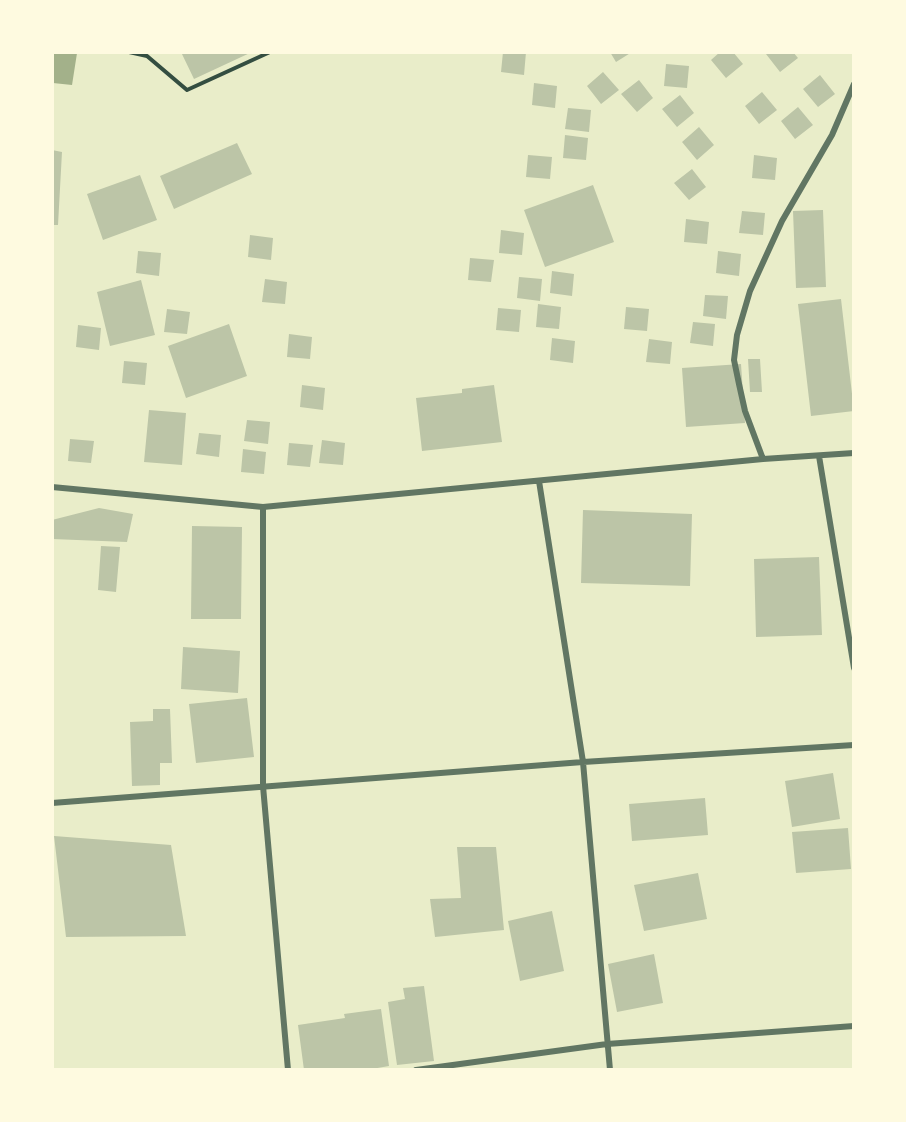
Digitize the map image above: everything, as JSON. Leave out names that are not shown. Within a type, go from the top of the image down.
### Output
[{"type":"street","points":[[763,459],[745,411],[734,360],[737,334],[750,291],[778,231],[832,135],[854,84]]},
{"type":"street","points":[[52,487],[263,507],[763,459],[854,453]]},
{"type":"street","points":[[819,456],[854,668]]},
{"type":"street","points":[[539,481],[583,762],[610,1070]]},
{"type":"street","points":[[263,507],[263,786],[288,1070]]},
{"type":"street","points":[[52,803],[583,762],[854,745]]},
{"type":"street","points":[[416,1070],[608,1044],[854,1026]]},
{"type":"path","points":[[129,52],[147,56],[187,90],[270,52]]},
{"type":"shaded area","points":[[52,53],[77,53],[72,85],[53,83]]},
{"type":"building","points":[[181,52],[252,52],[194,79]]},
{"type":"building","points":[[503,52],[526,52],[524,75],[501,72]]},
{"type":"building","points":[[610,52],[632,52],[616,62]]},
{"type":"building","points":[[720,52],[733,52],[743,64],[726,78],[711,60]]},
{"type":"building","points":[[768,52],[793,52],[798,58],[780,72],[766,54]]},
{"type":"building","points":[[666,64],[689,66],[687,88],[664,86]]},
{"type":"building","points":[[603,72],[619,90],[601,104],[587,86]]},
{"type":"building","points":[[820,75],[835,94],[818,107],[803,89]]},
{"type":"building","points":[[639,80],[653,98],[637,112],[621,94]]},
{"type":"building","points":[[534,83],[557,86],[555,108],[532,105]]},
{"type":"building","points":[[762,92],[777,110],[759,124],[745,106]]},
{"type":"building","points":[[680,95],[694,113],[677,127],[662,109]]},
{"type":"building","points":[[798,107],[813,125],[795,139],[781,121]]},
{"type":"building","points":[[568,108],[591,110],[589,132],[565,129]]},
{"type":"building","points":[[699,127],[714,145],[697,160],[682,142]]},
{"type":"building","points":[[565,135],[588,138],[586,160],[563,158]]},
{"type":"building","points":[[237,143],[252,174],[174,209],[160,176]]},
{"type":"building","points":[[52,150],[62,152],[58,225],[52,225]]},
{"type":"building","points":[[528,155],[552,157],[550,179],[526,177]]},
{"type":"building","points":[[754,155],[777,158],[775,180],[752,178]]},
{"type":"building","points":[[692,169],[706,187],[689,200],[674,183]]},
{"type":"building","points":[[140,175],[157,220],[103,240],[87,194]]},
{"type":"building","points":[[593,185],[614,242],[545,267],[524,210]]},
{"type":"building","points":[[823,210],[826,287],[796,288],[793,211]]},
{"type":"building","points":[[742,211],[765,213],[763,235],[739,233]]},
{"type":"building","points":[[686,219],[709,222],[707,244],[684,242]]},
{"type":"building","points":[[501,230],[524,233],[522,255],[499,253]]},
{"type":"building","points":[[250,235],[273,238],[271,260],[248,257]]},
{"type":"building","points":[[138,251],[161,253],[159,276],[136,273]]},
{"type":"building","points":[[718,251],[741,254],[739,276],[716,273]]},
{"type":"building","points":[[470,258],[494,260],[491,282],[468,280]]},
{"type":"building","points":[[552,271],[574,274],[572,296],[550,293]]},
{"type":"building","points":[[519,277],[542,279],[540,301],[517,298]]},
{"type":"building","points":[[265,279],[287,282],[285,304],[262,302]]},
{"type":"building","points":[[141,280],[155,335],[110,346],[97,292]]},
{"type":"building","points":[[705,295],[728,296],[726,319],[703,316]]},
{"type":"building","points":[[841,299],[854,411],[811,416],[798,304]]},
{"type":"building","points":[[538,304],[561,307],[559,329],[536,327]]},
{"type":"building","points":[[626,307],[649,309],[647,331],[624,329]]},
{"type":"building","points":[[498,308],[521,310],[519,332],[496,330]]},
{"type":"building","points":[[167,309],[190,312],[187,334],[164,332]]},
{"type":"building","points":[[693,322],[715,324],[713,346],[690,343]]},
{"type":"building","points":[[229,324],[247,376],[186,398],[168,346]]},
{"type":"building","points":[[78,325],[101,328],[99,350],[76,347]]},
{"type":"building","points":[[289,334],[312,337],[310,359],[287,357]]},
{"type":"building","points":[[552,338],[575,341],[573,363],[550,360]]},
{"type":"building","points":[[649,339],[672,342],[670,364],[646,362]]},
{"type":"building","points":[[748,359],[760,359],[762,392],[750,392]]},
{"type":"building","points":[[124,361],[147,363],[145,385],[122,383]]},
{"type":"building","points":[[741,364],[745,423],[686,427],[682,368]]},
{"type":"building","points":[[302,385],[325,388],[323,410],[300,407]]},
{"type":"building","points":[[494,385],[502,442],[422,451],[416,398],[462,393],[462,389]]},
{"type":"building","points":[[149,410],[186,413],[182,465],[144,462]]},
{"type":"building","points":[[247,420],[270,422],[268,444],[244,441]]},
{"type":"building","points":[[199,433],[221,435],[219,457],[196,454]]},
{"type":"building","points":[[70,439],[94,441],[91,463],[68,461]]},
{"type":"building","points":[[322,440],[345,443],[343,465],[319,463]]},
{"type":"building","points":[[289,443],[313,445],[310,467],[287,465]]},
{"type":"building","points":[[243,449],[266,452],[264,474],[241,472]]},
{"type":"building","points":[[99,508],[133,514],[127,542],[52,539],[52,520]]},
{"type":"building","points":[[583,510],[692,514],[690,586],[581,583]]},
{"type":"building","points":[[192,526],[242,527],[241,619],[191,619]]},
{"type":"building","points":[[101,546],[120,547],[116,592],[98,590]]},
{"type":"building","points":[[819,557],[822,635],[756,637],[754,559]]},
{"type":"building","points":[[183,647],[240,651],[238,693],[181,689]]},
{"type":"building","points":[[247,698],[254,757],[196,763],[189,704]]},
{"type":"building","points":[[153,709],[170,709],[172,763],[160,763],[160,785],[132,786],[130,722],[153,721]]},
{"type":"building","points":[[833,773],[840,819],[792,827],[785,781]]},
{"type":"building","points":[[705,798],[708,835],[632,841],[629,804]]},
{"type":"building","points":[[848,828],[851,869],[796,873],[792,832]]},
{"type":"building","points":[[54,836],[171,845],[186,936],[66,937]]},
{"type":"building","points":[[457,847],[496,847],[504,930],[435,937],[430,899],[461,898]]},
{"type":"building","points":[[698,873],[707,919],[644,931],[634,885]]},
{"type":"building","points":[[552,911],[564,971],[520,981],[508,921]]},
{"type":"building","points":[[654,954],[663,1003],[617,1012],[608,964]]},
{"type":"building","points":[[424,986],[434,1061],[397,1065],[388,1002],[405,999],[403,988]]},
{"type":"building","points":[[381,1009],[389,1066],[366,1070],[304,1070],[298,1025],[345,1018],[344,1014]]}]
